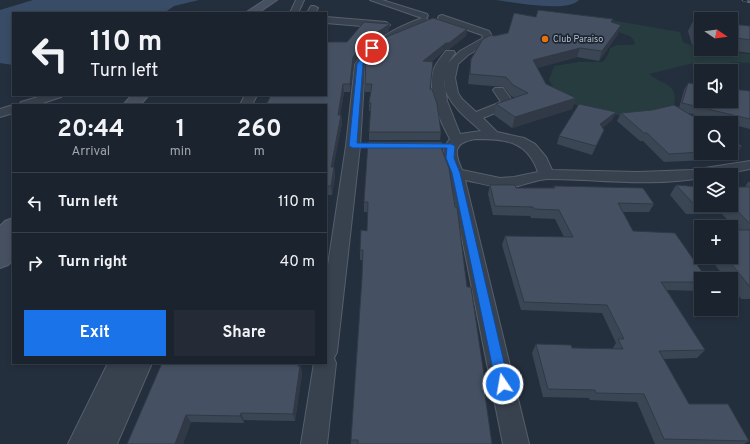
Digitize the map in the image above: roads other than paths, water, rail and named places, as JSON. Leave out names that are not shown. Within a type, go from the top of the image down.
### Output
[{"type":"street","points":[[252,12],[272,0]]},
{"type":"street","points":[[262,12],[281,0]]},
{"type":"street","points":[[294,12],[300,0]]},
{"type":"street","points":[[374,0],[431,18],[477,29],[486,33],[488,38],[484,42],[470,49],[453,63],[449,78],[452,93],[458,102],[473,118],[492,134]]},
{"type":"street","points":[[387,0],[464,30],[474,36],[443,60],[438,78],[439,93],[454,143],[450,158],[456,173],[516,444]]},
{"type":"street","points":[[327,344],[353,146],[360,64],[366,54],[379,41],[404,28],[431,18]]},
{"type":"street","points":[[327,20],[404,28]]},
{"type":"street","points":[[438,78],[449,78]]},
{"type":"street","points":[[473,118],[508,103],[499,90]]},
{"type":"street","points":[[28,104],[54,96]]},
{"type":"street","points":[[132,104],[140,96]]},
{"type":"street","points":[[145,104],[152,96]]},
{"type":"street","points":[[0,113],[12,109]]},
{"type":"street","points":[[436,146],[454,143],[465,136],[492,134],[525,142],[540,156],[546,174]]},
{"type":"street","points":[[353,146],[368,146]]},
{"type":"street","points":[[456,173],[500,183],[514,182],[546,174],[638,177],[692,175],[750,165]]},
{"type":"street","points":[[4,249],[12,229]]},
{"type":"street","points":[[81,444],[120,364]]},
{"type":"street","points":[[104,444],[141,364]]},
{"type":"street","points":[[314,444],[325,364]]},
{"type":"water","points":[[33,0],[199,0],[174,6],[165,12],[12,12],[12,65],[0,63],[0,10]]},
{"type":"water","points":[[495,0],[579,0],[573,4],[563,6],[539,6]]},
{"type":"railway","points":[[743,0],[750,2]]},
{"type":"place","name":"Club Paraiso","points":[[545,39]]}]
